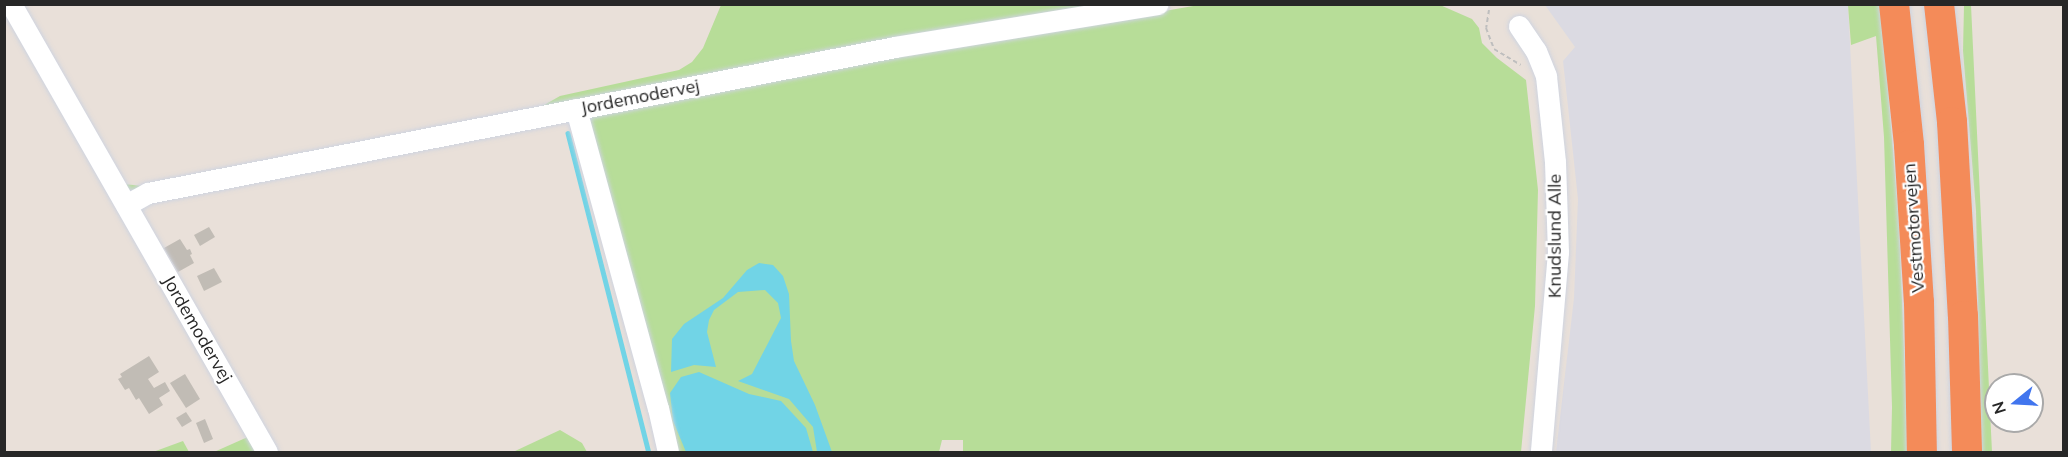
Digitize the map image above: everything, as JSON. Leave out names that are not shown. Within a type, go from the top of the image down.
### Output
[{"type":"highway","name":"Vestmotorvejen","points":[[1894,4],[1910,156],[1919,302],[1922,453]]},
{"type":"highway","points":[[1939,4],[1952,122],[1964,316],[1967,453]]},
{"type":"highway","points":[[1959,4],[1959,66],[1972,241],[1964,316]]},
{"type":"street","name":"Jordemodervej","points":[[11,4],[267,453]]},
{"type":"street","name":"Jordemodervej","points":[[126,205],[148,193],[576,109],[895,47],[1158,4]]},
{"type":"street","name":"Knudslund Alle","points":[[1519,26],[1536,51],[1546,76],[1555,162],[1558,252],[1541,453]]},
{"type":"street","points":[[576,109],[658,408],[668,453]]},
{"type":"path","points":[[1489,10],[1486,28],[1494,49],[1527,70]]},
{"type":"shaded area","points":[[1545,5],[1848,5],[1871,452],[1556,452],[1574,298],[1578,199],[1563,61],[1575,47]]},
{"type":"green space","points":[[721,5],[1118,5],[126,191],[124,184],[142,186],[530,113],[560,96],[679,70],[692,62],[703,48]]},
{"type":"green space","points":[[1199,5],[1440,5],[1472,19],[1479,28],[1482,43],[1497,58],[1526,80],[1538,190],[1535,306],[1521,452],[963,452],[963,440],[942,440],[939,452],[670,452],[586,116],[720,88]]},
{"type":"green space","points":[[1848,5],[1881,5],[1899,224],[1908,452],[1891,452],[1892,407],[1884,137],[1876,36],[1851,45]]},
{"type":"green space","points":[[1964,5],[1971,5],[1988,373],[1984,373],[1984,433],[1991,433],[1992,452],[1981,452],[1976,211],[1963,51]]},
{"type":"green space","points":[[560,430],[582,443],[587,452],[513,452]]},
{"type":"green space","points":[[250,436],[259,452],[214,452]]},
{"type":"green space","points":[[183,441],[189,452],[153,452]]},
{"type":"water","points":[[759,263],[773,265],[783,276],[789,294],[794,361],[815,405],[832,452],[817,452],[813,427],[789,399],[738,381],[752,374],[781,318],[778,303],[765,290],[738,292],[714,310],[707,332],[716,367],[694,365],[671,372],[672,339],[684,324],[723,298],[747,270]]},
{"type":"water","points":[[699,372],[749,394],[781,401],[806,428],[813,452],[686,452],[673,421],[670,393],[681,377]]},
{"type":"building","points":[[209,227],[215,237],[200,246],[194,235]]},
{"type":"building","points":[[180,239],[187,250],[190,249],[194,263],[178,272],[164,248]]},
{"type":"building","points":[[214,268],[222,282],[204,291],[197,276]]},
{"type":"building","points":[[149,356],[159,372],[148,379],[154,388],[165,382],[170,391],[159,398],[163,405],[149,414],[139,398],[136,400],[129,388],[125,390],[118,379],[122,377],[120,374]]},
{"type":"building","points":[[185,374],[200,399],[186,408],[170,383]]},
{"type":"building","points":[[186,412],[192,421],[182,427],[176,418]]},
{"type":"building","points":[[205,419],[213,439],[204,443],[196,423]]},
{"type":"waterway","points":[[568,133],[649,452]]}]
